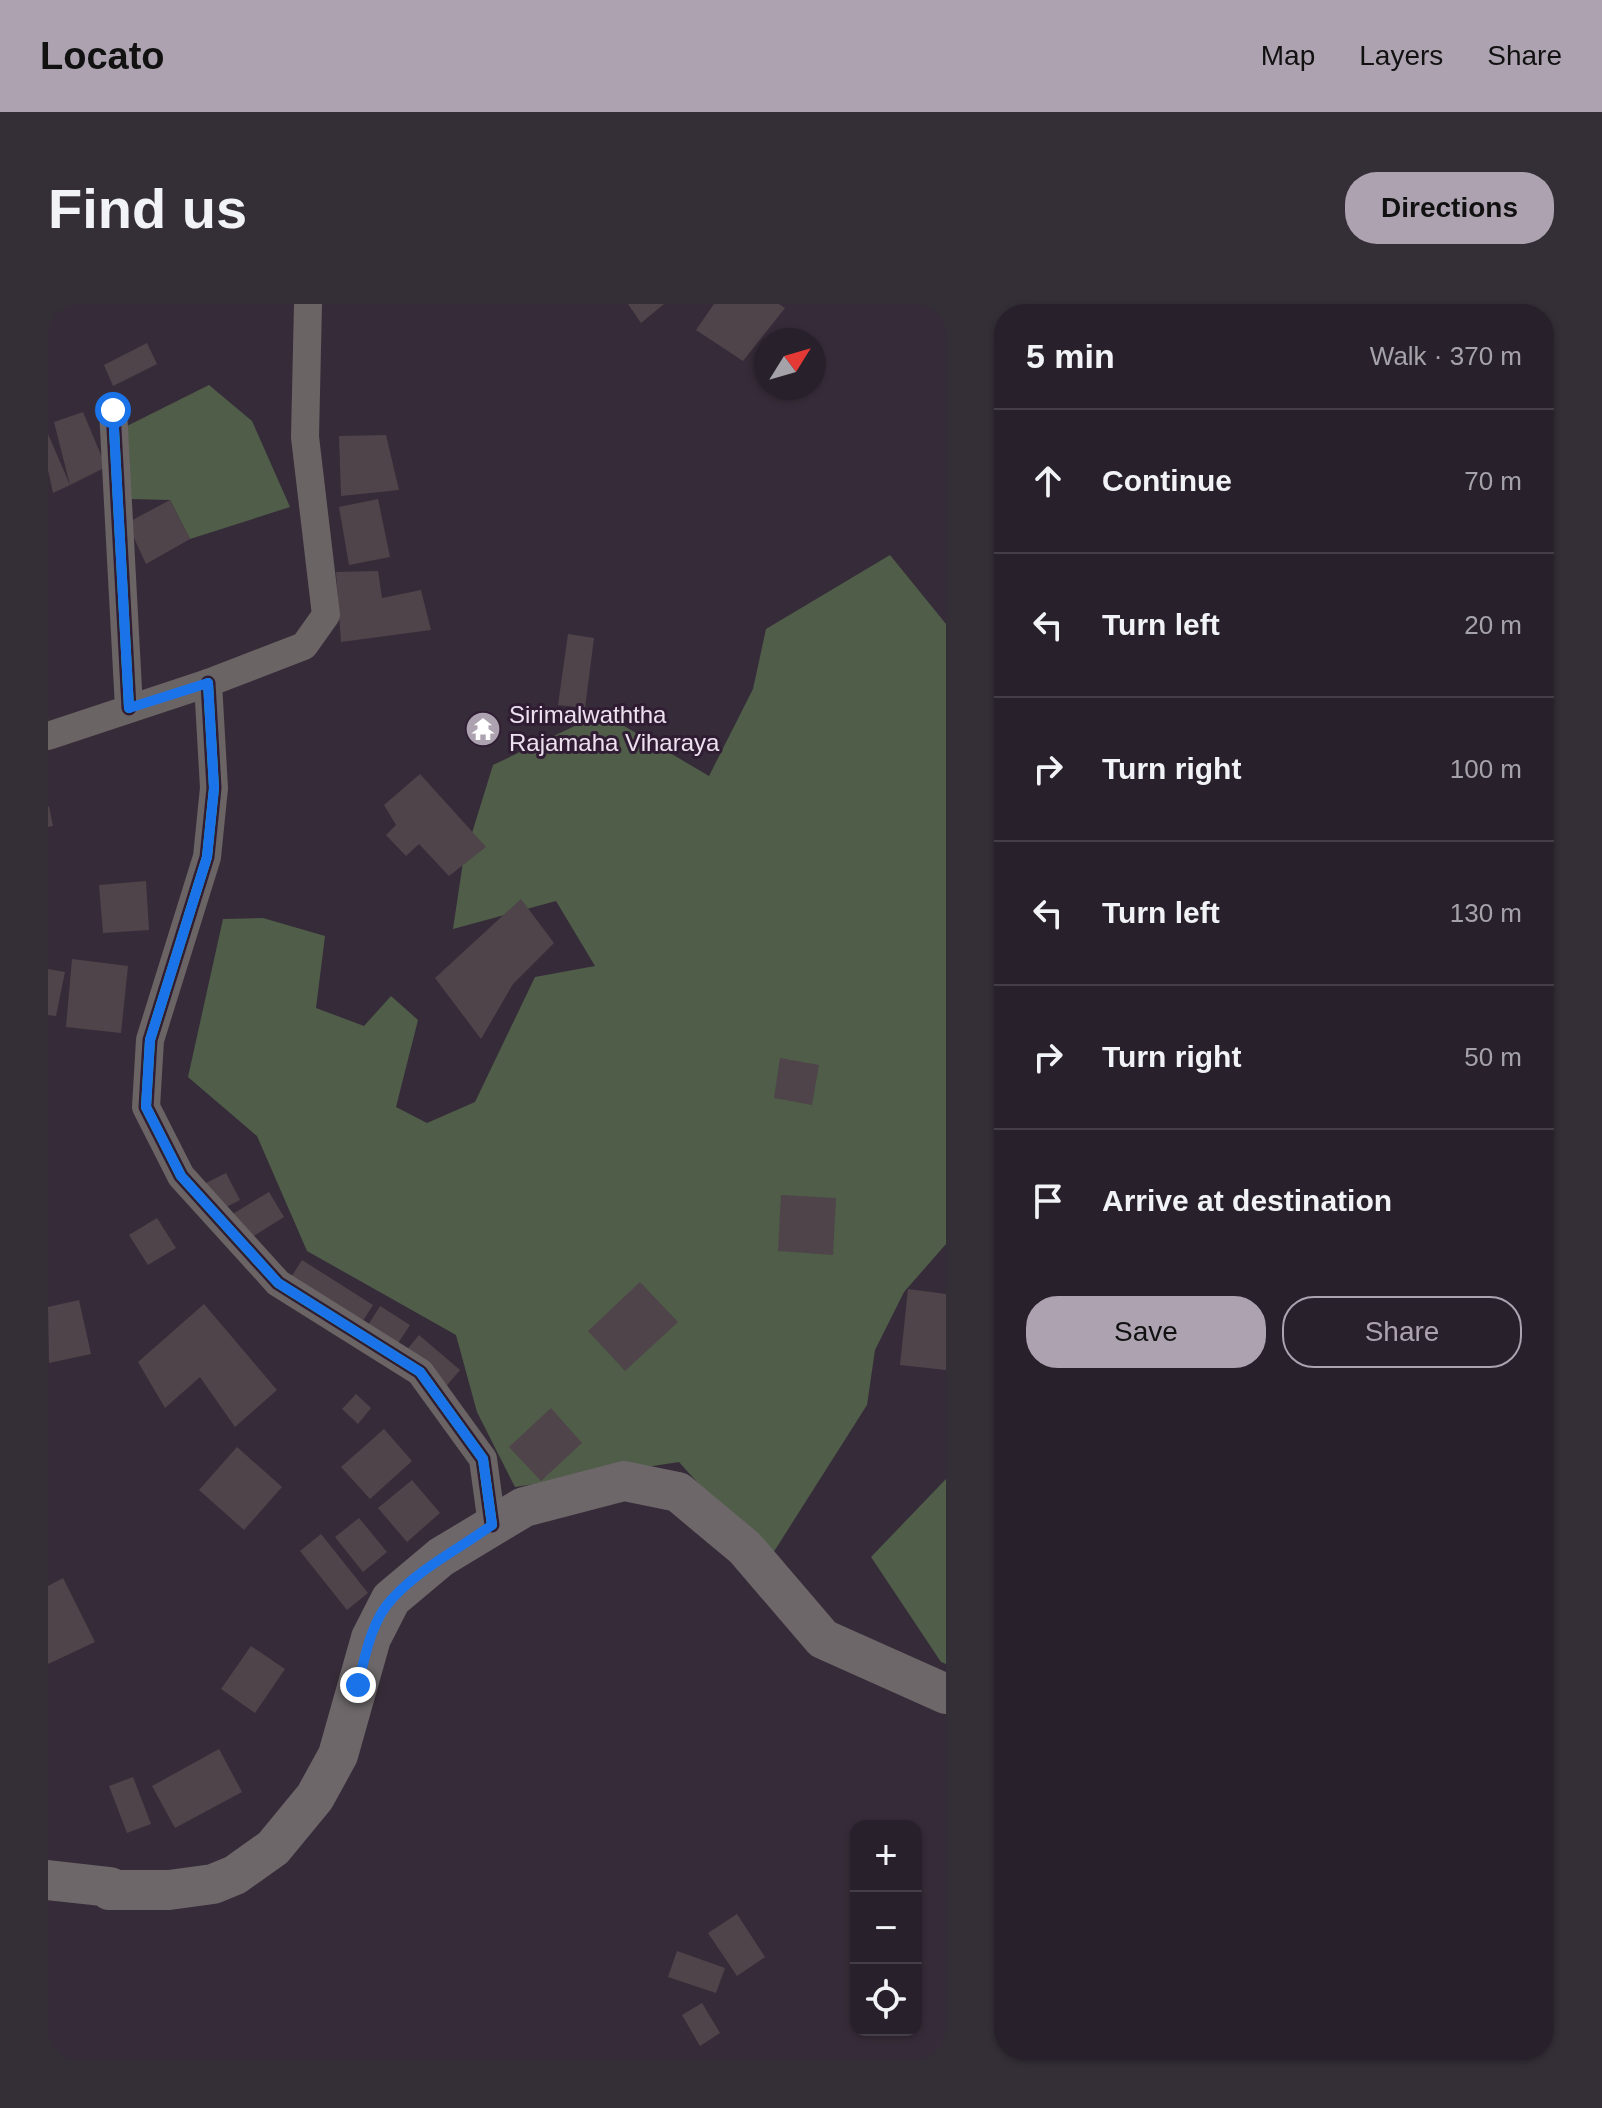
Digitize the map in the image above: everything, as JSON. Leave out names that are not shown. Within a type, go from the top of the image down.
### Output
[{"type":"main road","points":[[48,1880],[110,1887],[109,1890],[193,1888],[235,1875],[273,1848],[315,1797],[338,1755],[371,1638],[391,1599],[441,1557],[524,1507],[624,1481],[678,1492],[745,1548],[823,1639],[946,1694]]},
{"type":"street","points":[[48,736],[208,683],[304,646],[326,615],[305,437],[308,304]]},
{"type":"street","points":[[113,410],[129,708]]},
{"type":"street","points":[[208,683],[214,788],[207,857],[150,1040],[146,1107],[181,1176],[278,1283],[420,1372],[483,1459],[492,1525]]},
{"type":"green space","points":[[209,385],[252,421],[290,507],[190,539],[170,500],[131,499],[121,429]]},
{"type":"green space","points":[[890,555],[946,624],[946,1244],[904,1292],[875,1350],[867,1405],[768,1561],[679,1462],[515,1487],[477,1412],[456,1335],[307,1251],[257,1136],[188,1077],[223,919],[263,918],[325,936],[316,1008],[364,1026],[391,996],[418,1020],[396,1107],[427,1123],[475,1102],[535,977],[595,966],[556,901],[453,929],[463,862],[493,765],[602,713],[709,776],[753,689],[766,629]]},
{"type":"green space","points":[[946,1479],[946,1664],[941,1662],[871,1557]]},
{"type":"building","points":[[628,304],[664,304],[641,323]]},
{"type":"building","points":[[714,304],[779,304],[785,308],[769,328],[754,328],[754,347],[743,361],[696,330]]},
{"type":"building","points":[[147,343],[157,364],[113,386],[104,365]]},
{"type":"building","points":[[83,412],[106,467],[70,485],[54,422]]},
{"type":"building","points":[[48,434],[70,485],[53,493],[48,470]]},
{"type":"building","points":[[386,435],[399,490],[341,496],[339,436]]},
{"type":"building","points":[[378,499],[390,557],[349,565],[339,507]]},
{"type":"building","points":[[170,500],[190,539],[146,564],[127,523]]},
{"type":"building","points":[[378,571],[382,598],[421,590],[431,630],[341,642],[336,572]]},
{"type":"building","points":[[568,634],[594,638],[585,708],[558,705]]},
{"type":"building","points":[[420,774],[486,847],[449,876],[419,844],[406,856],[386,835],[396,825],[384,805]]},
{"type":"building","points":[[48,807],[53,826],[48,827]]},
{"type":"building","points":[[146,881],[149,930],[103,933],[99,885]]},
{"type":"building","points":[[521,899],[554,943],[513,984],[481,1039],[435,978]]},
{"type":"building","points":[[72,959],[128,966],[121,1033],[66,1027]]},
{"type":"building","points":[[48,969],[65,972],[56,1016],[48,1015]]},
{"type":"building","points":[[780,1058],[819,1065],[812,1105],[774,1098]]},
{"type":"building","points":[[226,1173],[240,1200],[208,1216],[194,1189]]},
{"type":"building","points":[[269,1192],[284,1217],[247,1240],[231,1215]]},
{"type":"building","points":[[781,1195],[836,1198],[833,1255],[778,1251]]},
{"type":"building","points":[[157,1218],[176,1248],[148,1265],[129,1235]]},
{"type":"building","points":[[302,1260],[373,1305],[352,1338],[281,1293]]},
{"type":"building","points":[[640,1282],[678,1322],[625,1371],[588,1331]]},
{"type":"building","points":[[908,1289],[946,1294],[946,1370],[900,1365]]},
{"type":"building","points":[[79,1300],[91,1354],[49,1363],[48,1307]]},
{"type":"building","points":[[204,1304],[277,1390],[235,1427],[200,1377],[165,1408],[138,1362]]},
{"type":"building","points":[[380,1306],[410,1325],[389,1357],[360,1338]]},
{"type":"building","points":[[419,1335],[460,1370],[437,1397],[396,1363]]},
{"type":"building","points":[[356,1394],[371,1408],[358,1424],[342,1409]]},
{"type":"building","points":[[551,1408],[582,1443],[541,1481],[509,1447]]},
{"type":"building","points":[[384,1429],[412,1461],[370,1499],[341,1467]]},
{"type":"building","points":[[237,1447],[282,1487],[244,1530],[199,1490]]},
{"type":"building","points":[[412,1480],[440,1513],[407,1542],[378,1508]]},
{"type":"building","points":[[359,1518],[387,1552],[363,1572],[335,1537]]},
{"type":"building","points":[[321,1534],[368,1593],[347,1610],[300,1551]]},
{"type":"building","points":[[63,1578],[95,1642],[48,1664],[48,1586]]},
{"type":"building","points":[[251,1646],[285,1669],[255,1713],[221,1689]]},
{"type":"building","points":[[219,1749],[242,1792],[175,1828],[152,1786]]},
{"type":"building","points":[[133,1777],[151,1824],[127,1833],[109,1786]]},
{"type":"building","points":[[737,1914],[765,1957],[737,1976],[708,1933]]},
{"type":"building","points":[[677,1951],[725,1968],[716,1993],[668,1977]]},
{"type":"building","points":[[702,2003],[720,2033],[700,2046],[682,2015]]},
{"type":"cycle path","points":[[113,410],[129,708]]},
{"type":"cycle path","points":[[208,683],[214,788],[207,857],[150,1040],[146,1107],[181,1176],[278,1283],[420,1372],[483,1459],[492,1525]]},
{"type":"place","name":"Sirimalwaththa Rajamaha Viharaya","points":[[483,729]]},
{"type":"route","points":[[113,410],[129,708],[208,683],[214,788],[207,857],[150,1040],[146,1107],[181,1176],[278,1283],[420,1372],[483,1459],[492,1525],[441,1557],[391,1599],[371,1638],[358,1685]]}]
